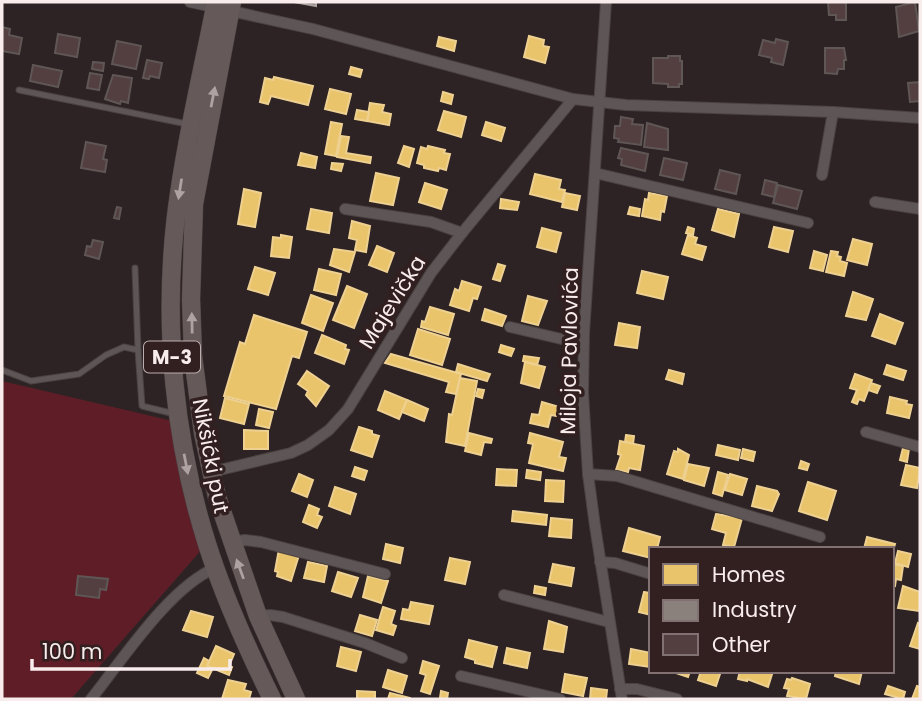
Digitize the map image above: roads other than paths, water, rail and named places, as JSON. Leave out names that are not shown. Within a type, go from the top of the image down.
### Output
[{"type":"main road","name":"Nikšićki put","points":[[223,5],[192,125],[176,215],[171,284],[172,351],[178,415],[193,495],[215,568],[272,699]]},
{"type":"main road","points":[[223,5],[193,225],[193,356],[203,433],[231,542],[258,616],[296,699]]},
{"type":"street","points":[[190,2],[223,5],[573,99],[701,109],[833,112],[920,118]]},
{"type":"street","name":"Miloja Pavlovića","points":[[606,2],[583,344],[583,393],[588,474],[621,694]]},
{"type":"street","name":"Majevička","points":[[211,472],[291,453],[315,441],[328,430],[348,409],[431,273],[573,99]]},
{"type":"street","points":[[822,175],[833,112]]},
{"type":"street","points":[[595,173],[808,223]]},
{"type":"street","points":[[875,202],[920,209]]},
{"type":"street","points":[[345,209],[431,222],[461,233]]},
{"type":"street","points":[[510,327],[583,344]]},
{"type":"street","points":[[866,432],[920,447]]},
{"type":"street","points":[[588,474],[617,476],[820,537]]},
{"type":"street","points":[[231,542],[261,542],[385,574]]},
{"type":"street","points":[[600,562],[649,573]]},
{"type":"street","points":[[91,699],[172,598],[193,580],[215,568]]},
{"type":"street","points":[[503,595],[609,622]]},
{"type":"street","points":[[258,616],[283,617],[365,643],[402,659]]},
{"type":"street","points":[[461,676],[560,699]]},
{"type":"street","points":[[621,694],[637,690],[677,699]]},
{"type":"lane","points":[[19,90],[192,125]]},
{"type":"lane","points":[[135,268],[142,407],[178,415]]},
{"type":"lane","points":[[2,370],[31,381],[79,374],[106,355],[124,347],[138,350]]}]
